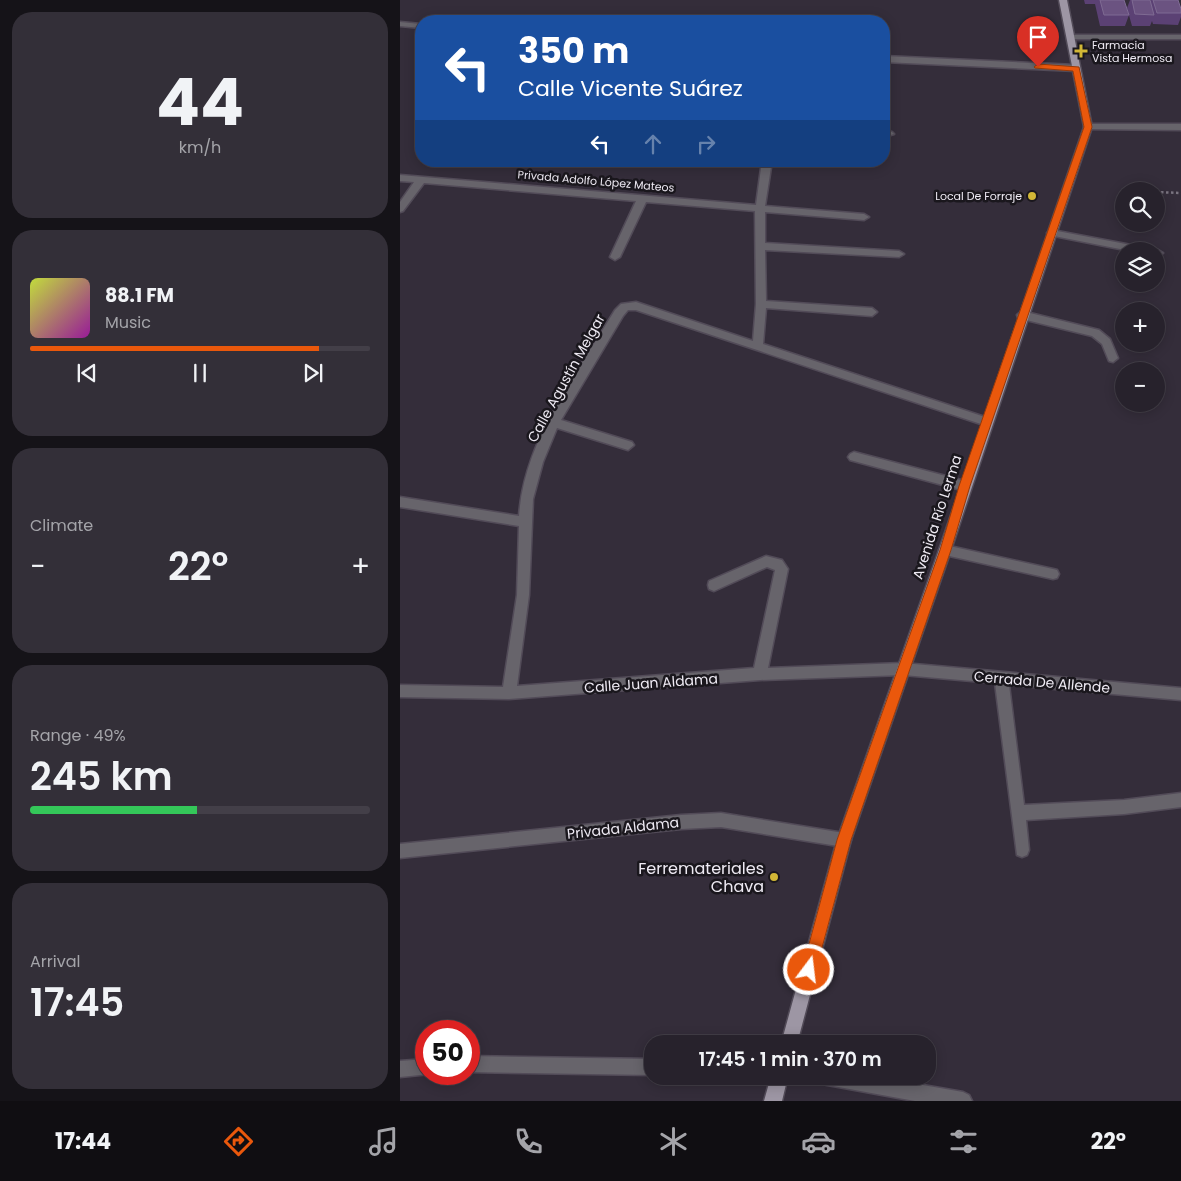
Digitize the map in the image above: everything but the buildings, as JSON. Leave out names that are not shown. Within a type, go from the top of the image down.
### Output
[{"type":"main road","points":[[1063,0],[1088,127]]},
{"type":"main road","name":"Avenida Río Lerma","points":[[791,1035],[844,840],[945,550],[1022,315],[1088,127]]},
{"type":"main road","points":[[773,1101],[777,1085]]},
{"type":"street","points":[[400,24],[415,25]]},
{"type":"street","points":[[1070,37],[1181,37]]},
{"type":"street","points":[[890,59],[1076,68]]},
{"type":"street","points":[[1088,127],[1181,126]]},
{"type":"street","points":[[758,345],[761,304],[760,207],[766,167]]},
{"type":"street","name":"Privada Adolfo López Mateos","points":[[400,178],[644,197],[864,217]]},
{"type":"street","points":[[400,209],[421,180]]},
{"type":"street","points":[[615,257],[644,197]]},
{"type":"street","points":[[1052,232],[1115,245]]},
{"type":"street","points":[[761,246],[899,254]]},
{"type":"street","points":[[761,304],[872,312]]},
{"type":"street","name":"Calle Agustín Melgar","points":[[509,693],[523,594],[525,522],[532,478],[555,423],[619,313],[626,308],[636,306],[987,422]]},
{"type":"street","points":[[1022,315],[1095,333],[1106,342],[1113,358]]},
{"type":"street","points":[[555,423],[628,445]]},
{"type":"street","points":[[854,457],[965,486]]},
{"type":"street","points":[[400,502],[525,522]]},
{"type":"street","points":[[945,550],[1053,574]]},
{"type":"street","points":[[714,585],[766,561],[772,561],[782,569],[760,674]]},
{"type":"street","name":"Calle Juan Aldama","points":[[400,691],[509,693],[760,674],[903,669]]},
{"type":"street","name":"Cerrada De Allende","points":[[903,669],[1181,694]]},
{"type":"street","points":[[1001,679],[1019,813],[1022,850]]},
{"type":"street","points":[[1019,813],[1124,807],[1181,800]]},
{"type":"street","name":"Privada Aldama","points":[[400,850],[671,823],[721,820],[844,840]]},
{"type":"street","points":[[480,1064],[644,1067]]},
{"type":"street","points":[[400,1069],[415,1068]]},
{"type":"street","points":[[873,1085],[963,1101]]},
{"type":"path","points":[[1165,192],[1181,193]]},
{"type":"place","name":"Farmacia Vista Hermosa","points":[[1081,51]]},
{"type":"place","name":"Local De Forraje","points":[[1032,196]]},
{"type":"place","name":"Ferremateriales Chava","points":[[774,877]]},
{"type":"route","points":[[809,970],[844,840],[945,550],[1022,315],[1088,127],[1076,68],[1038,67]]}]
